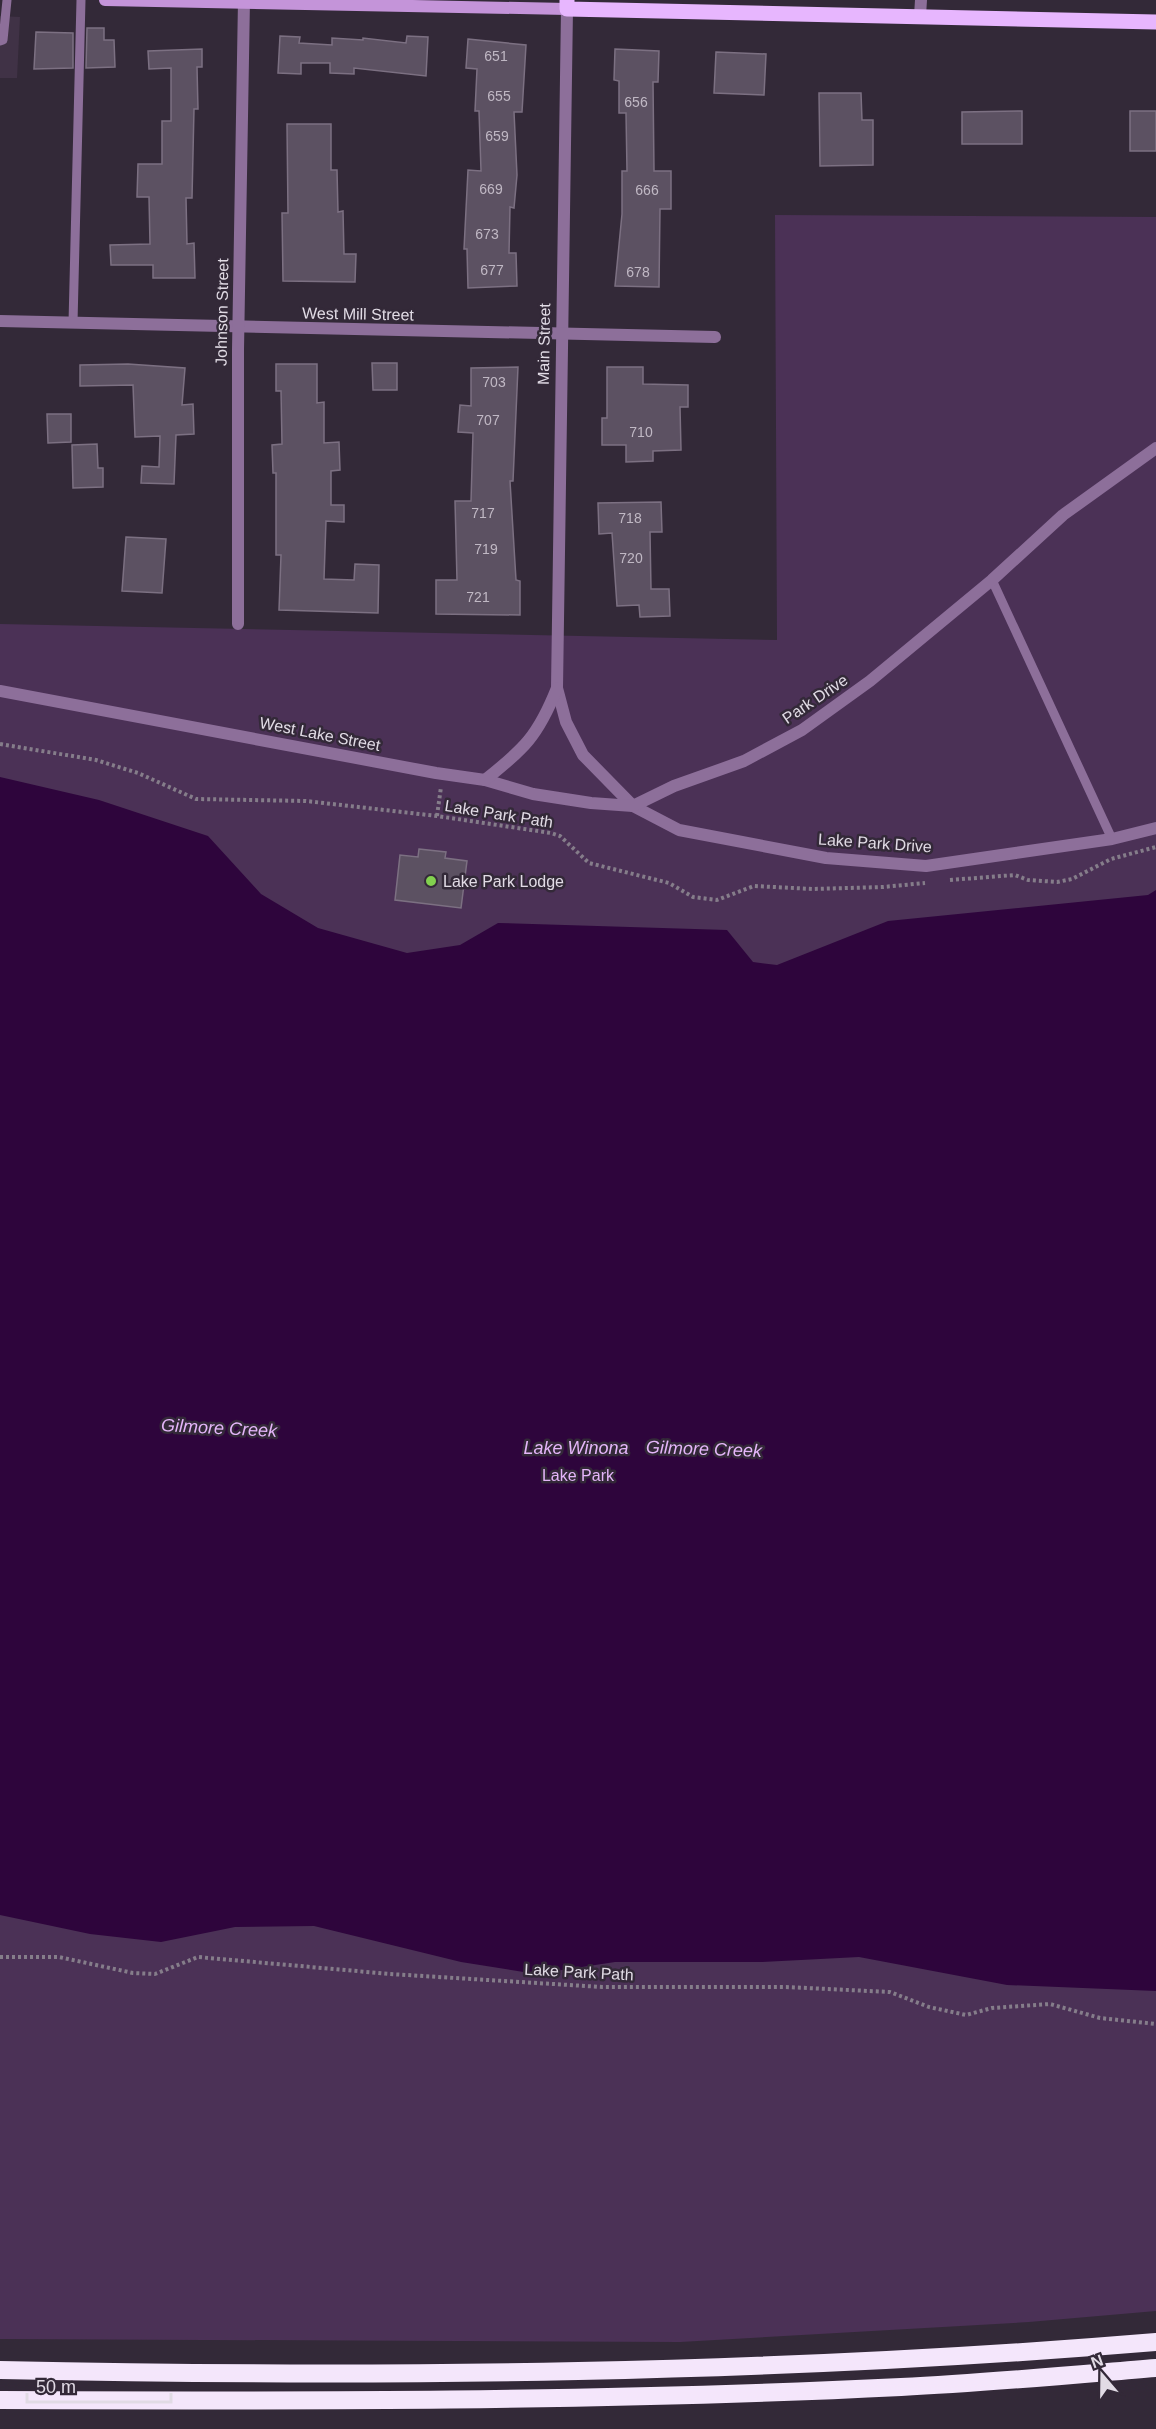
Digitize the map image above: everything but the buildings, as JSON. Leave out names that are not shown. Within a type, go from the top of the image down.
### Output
[{"type":"highway","points":[[0,2370],[287,2374],[678,2369],[872,2362],[1156,2342]]},
{"type":"highway","points":[[0,2400],[287,2401],[679,2395],[903,2387],[1156,2368]]},
{"type":"main road","points":[[567,4],[1156,22]]},
{"type":"street","points":[[105,0],[567,4]]},
{"type":"street","points":[[920,16],[921,0]]},
{"type":"street","name":"Johnson Street","points":[[238,624],[239,328],[244,1]]},
{"type":"street","name":"Main Street","points":[[567,4],[556,688],[566,722],[583,755],[633,806]]},
{"type":"street","name":"West Mill Street","points":[[0,321],[716,337]]},
{"type":"street","name":"Park Drive","points":[[633,806],[674,786],[744,761],[802,730],[870,681],[992,580],[1063,515],[1156,448]]},
{"type":"street","name":"Main Street","points":[[484,780],[518,754],[543,722],[556,688]]},
{"type":"street","name":"West Lake Street","points":[[0,691],[484,780],[533,794],[591,804],[633,806]]},
{"type":"street","name":"Lake Park Drive","points":[[633,806],[679,830],[826,858],[926,866],[1112,838],[1156,828]]},
{"type":"lane","points":[[0,40],[3,39],[7,0]]},
{"type":"lane","points":[[73,323],[81,0]]},
{"type":"lane","points":[[992,580],[1112,838]]},
{"type":"path","name":"Lake Park Path","points":[[0,744],[96,760],[138,773],[196,799],[306,801],[437,816],[551,833],[560,837],[589,863],[669,883],[693,897],[717,900],[754,886],[848,888],[928,882]]},
{"type":"path","points":[[437,816],[443,774]]},
{"type":"path","points":[[940,881],[1015,875],[1028,880],[1057,882],[1072,879],[1112,859],[1156,847]]},
{"type":"path","name":"Lake Park Path","points":[[0,1957],[59,1957],[134,1973],[155,1974],[198,1957],[390,1974],[602,1987],[786,1987],[890,1992],[929,2007],[966,2015],[992,2008],[1050,2004],[1100,2018],[1156,2024]]},
{"type":"shaded area","points":[[0,16],[20,17],[17,78],[0,78]]},
{"type":"green space","name":"Lake Park","points":[[775,215],[1156,217],[1156,2311],[1029,2322],[680,2342],[0,2339],[0,624],[777,640]]},
{"type":"water","name":"Lake Winona","points":[[0,777],[99,800],[208,836],[261,894],[318,928],[407,953],[460,945],[498,923],[727,930],[753,962],[777,965],[888,921],[1148,895],[1156,890],[1156,1991],[1007,1985],[859,1957],[762,1962],[615,1962],[536,1974],[461,1962],[314,1926],[235,1927],[161,1942],[90,1934],[0,1915]]},
{"type":"place","name":"Lake Park Lodge","points":[[431,881]]},
{"type":"water label","name":"Gilmore Creek","points":[[219,1428]]},
{"type":"water label","name":"Gilmore Creek","points":[[704,1449]]}]
